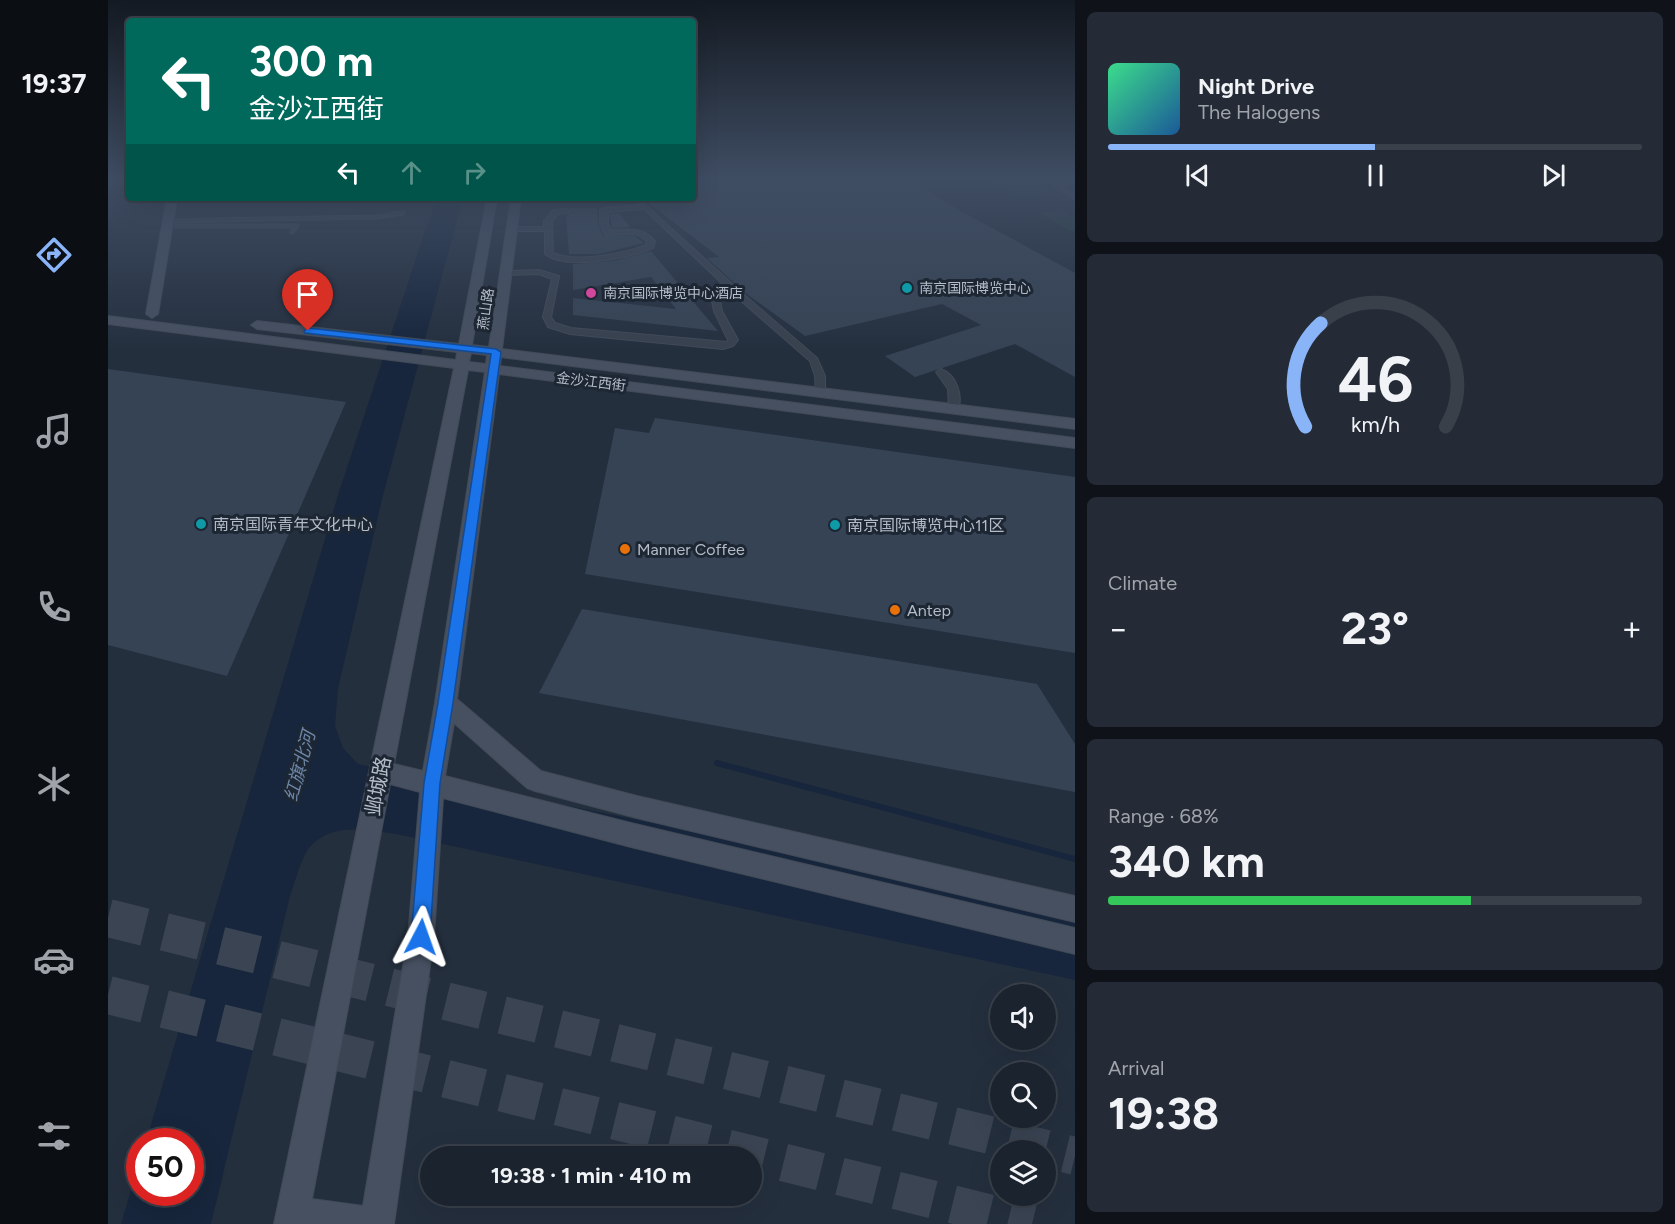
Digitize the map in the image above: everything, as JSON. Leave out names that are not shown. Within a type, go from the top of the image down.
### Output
[{"type":"street","points":[[152,314],[166,236]]},
{"type":"street","name":"燕山路","points":[[463,356],[485,236]]},
{"type":"street","name":"燕山路","points":[[494,361],[511,236]]},
{"type":"street","points":[[549,236],[549,254],[555,258],[602,257],[644,250],[650,246],[651,242],[645,236]]},
{"type":"street","points":[[675,236],[814,360],[818,365],[821,393]]},
{"type":"street","points":[[506,273],[554,275],[556,278],[547,317],[551,326],[570,331],[723,346],[730,344],[733,340],[731,333],[718,311],[706,298]]},
{"type":"street","points":[[718,311],[716,301],[720,294],[733,290]]},
{"type":"street","name":"金沙江西街","points":[[108,310],[463,356],[1075,443]]},
{"type":"street","name":"金沙江西街","points":[[108,320],[463,356]]},
{"type":"street","name":"邺城路","points":[[292,1218],[463,356]]},
{"type":"street","points":[[377,1224],[421,937],[432,783],[446,703],[494,361]]},
{"type":"street","name":"金沙江西街","points":[[494,361],[821,393],[1075,424]]},
{"type":"street","points":[[941,372],[949,378],[955,390],[954,409]]},
{"type":"street","points":[[446,703],[535,780],[637,807],[1075,909]]},
{"type":"street","points":[[381,771],[631,835],[1075,941]]},
{"type":"street","points":[[292,1218],[370,1224]]},
{"type":"water","name":"红旗北河","points":[[423,236],[453,236],[382,499],[338,689],[335,726],[343,748],[358,764],[1075,907],[1075,980],[406,836],[368,830],[342,831],[319,839],[309,848],[290,896],[211,1224],[121,1224],[126,1206],[204,1206],[204,1128],[150,1128],[338,495]]},
{"type":"building","points":[[568,236],[635,236],[644,243],[599,254],[569,254]]},
{"type":"building","name":"南京国际博览中心","points":[[692,236],[1007,236],[1075,273],[1075,377],[1015,344],[915,377],[885,356],[981,325],[942,304],[805,336],[744,292],[707,258],[719,257]]},
{"type":"building","name":"南京国际博览中心酒店","points":[[651,251],[718,331],[573,315],[573,298],[676,309],[651,277],[573,290],[573,264],[614,261]]},
{"type":"building","name":"南京国际青年文化中心","points":[[108,369],[346,402],[227,676],[108,645]]},
{"type":"building","name":"南京国际博览中心11区","points":[[655,418],[1075,477],[1075,653],[585,574],[615,428],[649,433]]},
{"type":"building","points":[[582,609],[1037,684],[1075,744],[1075,792],[539,693]]},
{"type":"waterway","points":[[717,763],[1075,859]]},
{"type":"tunnel","points":[[108,918],[1075,1156]]},
{"type":"tunnel","points":[[108,995],[1032,1224]]},
{"type":"place","name":"南京国际博览中心","points":[[907,288]]},
{"type":"place","name":"南京国际博览中心酒店","points":[[591,293]]},
{"type":"place","name":"南京国际青年文化中心","points":[[201,524]]},
{"type":"place","name":"南京国际博览中心11区","points":[[835,525]]},
{"type":"place","name":"Manner Coffee","points":[[625,549]]},
{"type":"place","name":"Antep","points":[[895,610]]},
{"type":"route","points":[[308,331],[496,352],[446,703],[432,783],[421,937]]}]
